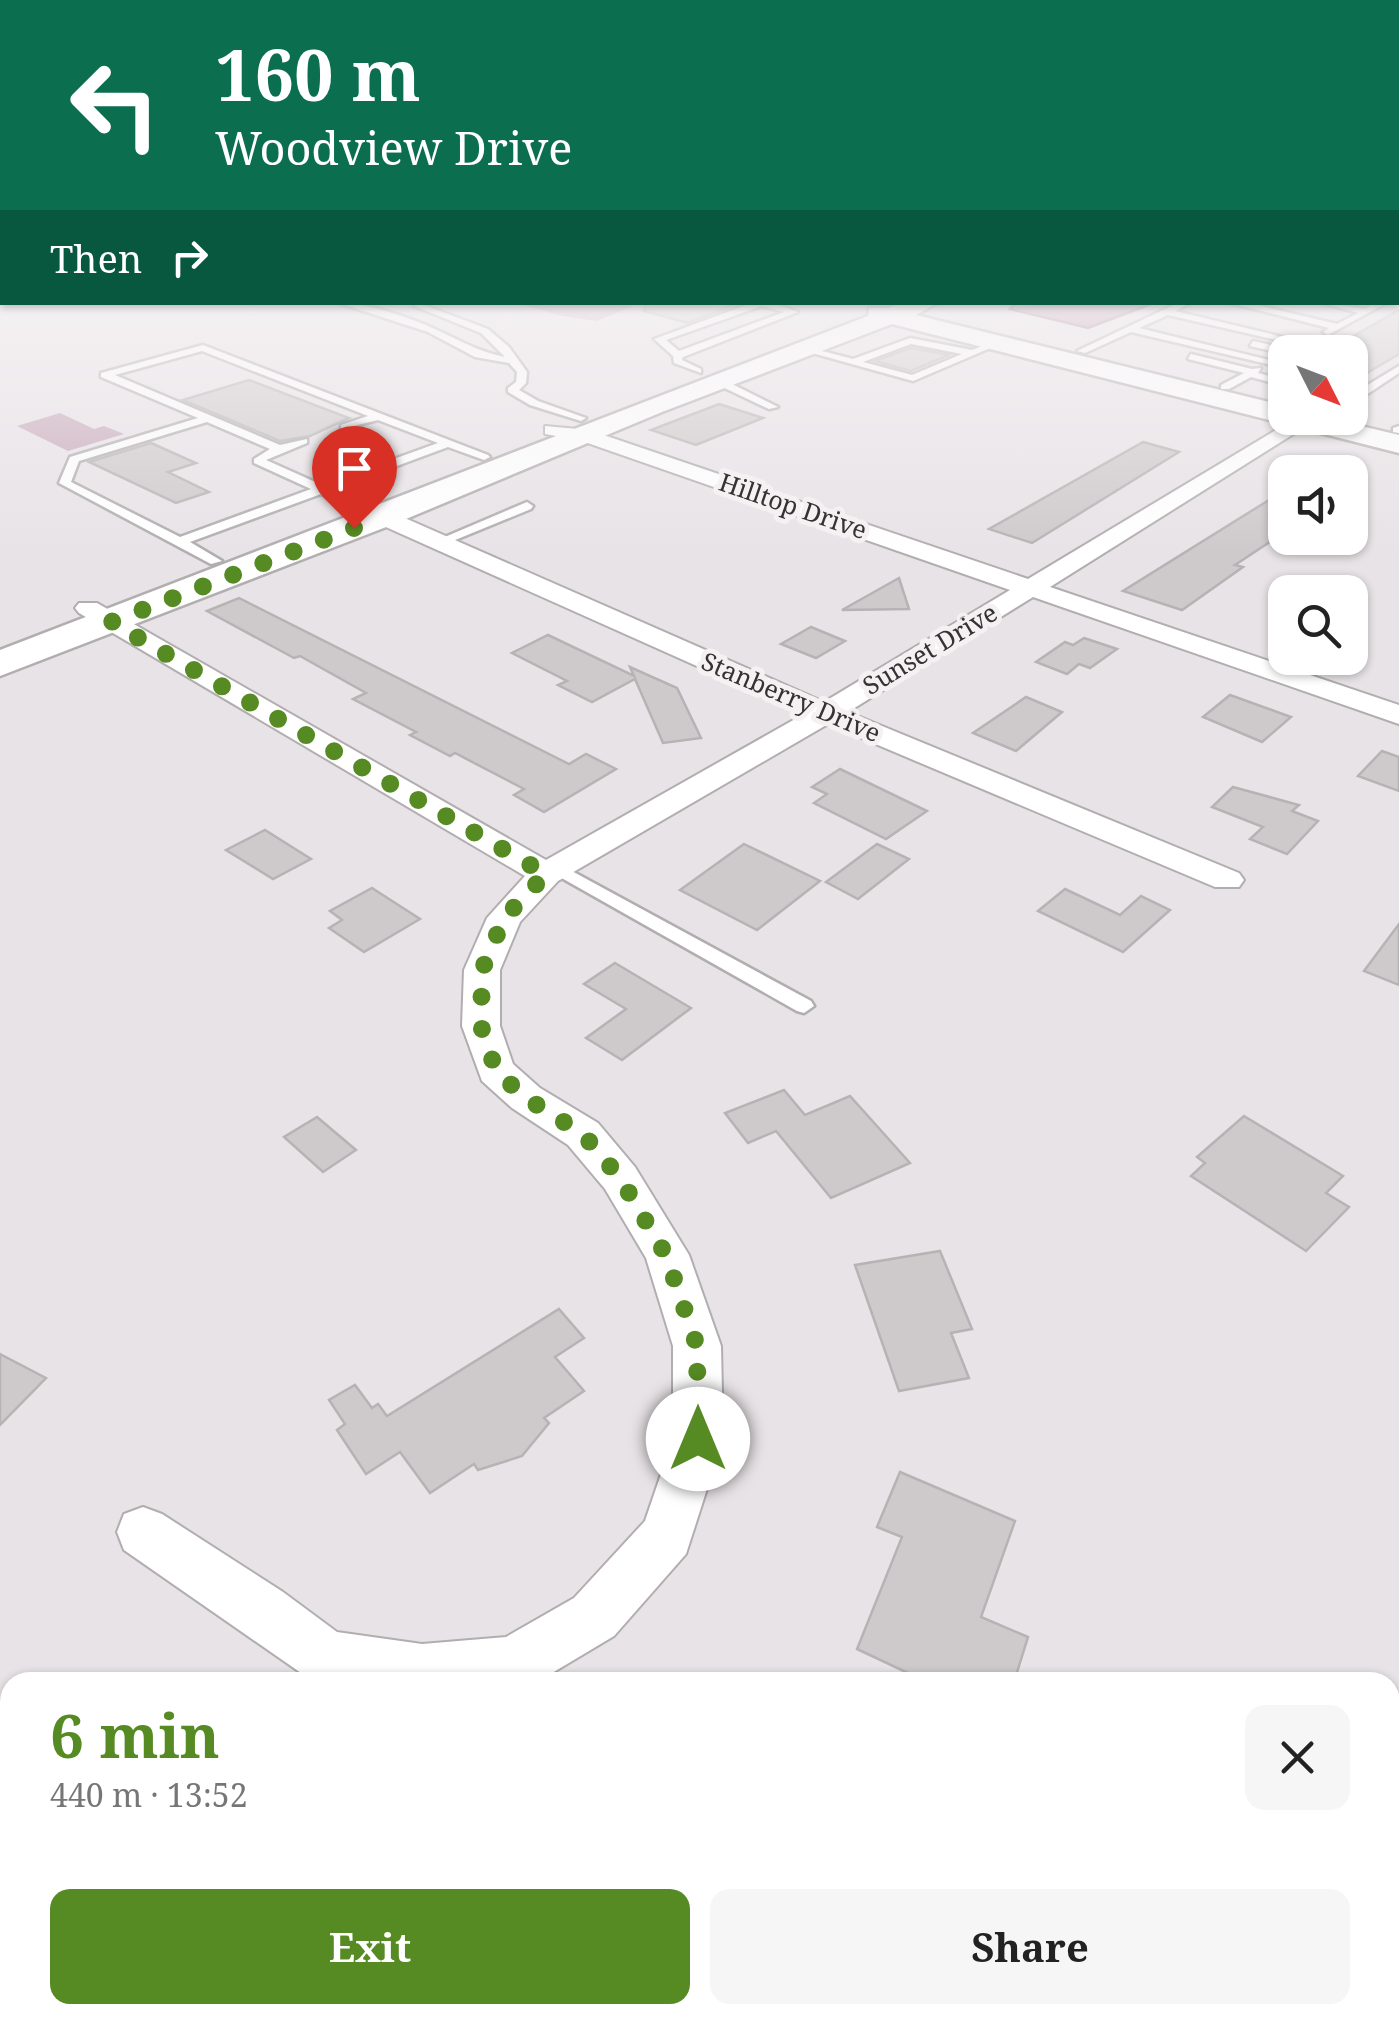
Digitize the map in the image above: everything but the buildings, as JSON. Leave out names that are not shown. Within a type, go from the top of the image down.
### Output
[{"type":"main road","points":[[0,641],[99,615],[370,511],[575,422],[683,365]]},
{"type":"main road","points":[[1066,365],[1268,408]]},
{"type":"main road","points":[[1167,365],[1242,378],[1268,396]]},
{"type":"main road","points":[[0,664],[216,561],[370,511],[484,457],[575,422]]},
{"type":"main road","points":[[1368,424],[1399,433]]},
{"type":"main road","points":[[1368,427],[1399,433]]},
{"type":"street","name":"Hilltop Drive","points":[[575,422],[1399,715]]},
{"type":"street","name":"Sunset Drive","points":[[143,1532],[263,1611],[326,1659],[422,1672],[513,1665],[594,1618],[668,1536],[698,1439],[697,1346],[666,1255],[620,1178],[583,1134],[526,1098],[496,1071],[481,1026],[482,970],[504,918],[552,871],[826,713],[1033,587],[1268,432]]},
{"type":"street","name":"Stanberry Drive","points":[[370,511],[826,713],[1227,880]]},
{"type":"street","points":[[99,615],[552,871]]},
{"type":"lane","points":[[139,365],[104,375],[278,450]]},
{"type":"lane","points":[[247,365],[484,457]]},
{"type":"lane","points":[[516,365],[522,372],[520,383],[512,390],[520,398],[575,422]]},
{"type":"lane","points":[[749,365],[773,407]]},
{"type":"lane","points":[[867,365],[913,378],[943,365]]},
{"type":"lane","points":[[1201,365],[1268,381]]},
{"type":"lane","points":[[1242,378],[1266,365]]},
{"type":"lane","points":[[1368,389],[1399,369]]},
{"type":"lane","points":[[345,427],[378,416]]},
{"type":"lane","points":[[207,419],[74,459],[65,483],[216,561]]},
{"type":"lane","points":[[303,441],[258,461],[370,511]]},
{"type":"lane","points":[[179,542],[448,443]]},
{"type":"lane","points":[[439,542],[527,506]]},
{"type":"lane","points":[[552,871],[804,1006]]},
{"type":"shaded area","points":[[60,413],[94,429],[104,426],[124,434],[68,451],[17,426]]},
{"type":"route","points":[[354,528],[111,622],[546,874],[504,918],[482,970],[481,1026],[496,1071],[526,1098],[583,1134],[620,1178],[666,1255],[697,1346],[698,1439]]}]
